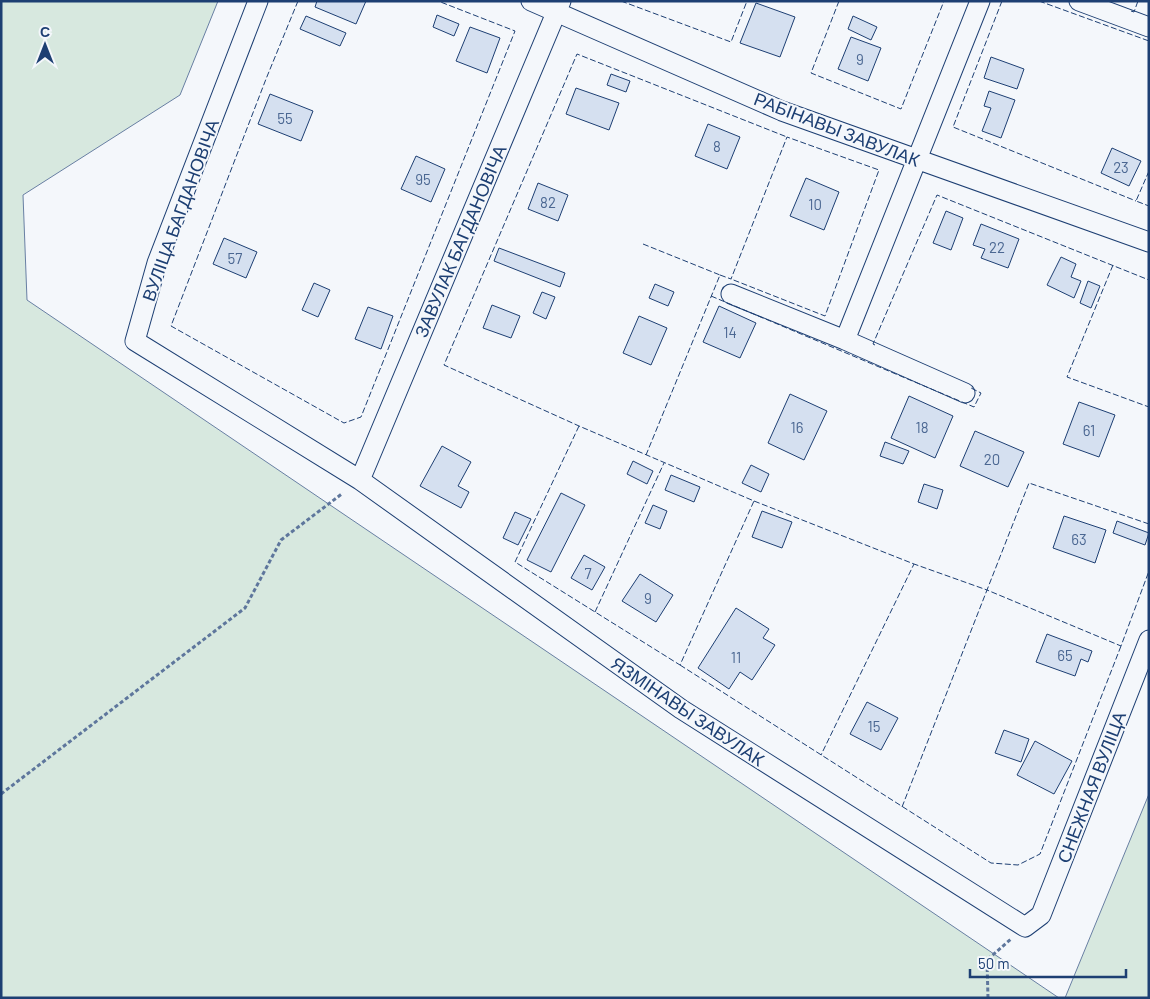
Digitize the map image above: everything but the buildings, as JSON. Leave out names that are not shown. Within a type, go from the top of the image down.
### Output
[{"type":"street","name":"ВУЛІЦА БАГДАНОВІЧА","points":[[258,1],[157,263],[135,341],[360,480]]},
{"type":"street","name":"РАБІНАВЫ ЗАВУЛАК","points":[[531,1],[559,6],[782,111],[1149,242]]},
{"type":"street","points":[[846,340],[980,1]]},
{"type":"street","points":[[1079,1],[1149,28]]},
{"type":"street","name":"ЗАВУЛАК БАГДАНОВІЧА","points":[[360,480],[559,6]]},
{"type":"street","points":[[731,294],[846,340],[965,393]]},
{"type":"street","name":"ЯЗМІНАВЫ ЗАВУЛАК","points":[[360,480],[681,709],[1025,927]]},
{"type":"street","name":"СНЕЖНАЯ ВУЛІЦА","points":[[1025,927],[1041,915],[1149,640]]},
{"type":"path","points":[[1,794],[245,608],[281,540],[360,480]]},
{"type":"path","points":[[988,998],[987,960],[1025,927]]},
{"type":"shaded area","points":[[1,1],[218,1],[180,95],[23,195],[27,300],[1059,998],[1,998]]},
{"type":"shaded area","points":[[1149,794],[1149,998],[1065,998]]},
{"type":"fence","points":[[298,1],[171,326],[344,423],[361,417],[515,31],[438,1]]},
{"type":"fence","points":[[621,1],[731,42],[747,1]]},
{"type":"fence","points":[[839,1],[811,73],[901,109],[944,1]]},
{"type":"fence","points":[[1002,1],[953,127],[1136,201]]},
{"type":"fence","points":[[1039,1],[1149,41]]},
{"type":"fence","points":[[1131,11],[1134,12],[1138,1]]},
{"type":"fence","points":[[579,426],[515,562],[680,665],[754,501],[579,426],[444,365],[577,54],[787,137]]},
{"type":"fence","points":[[720,275],[731,279],[787,137],[879,170],[825,316],[731,279]]},
{"type":"fence","points":[[1149,171],[1136,201],[1149,206]]},
{"type":"fence","points":[[875,345],[873,344],[937,195],[1149,280]]},
{"type":"fence","points":[[643,244],[720,275],[646,455]]},
{"type":"fence","points":[[1113,265],[1067,377],[1149,407]]},
{"type":"fence","points":[[711,296],[974,407],[981,393],[971,388]]},
{"type":"fence","points":[[595,612],[664,463]]},
{"type":"fence","points":[[1149,524],[1029,483],[987,590],[1121,646],[1149,571]]},
{"type":"fence","points":[[754,501],[914,564],[821,755]]},
{"type":"fence","points":[[902,807],[987,590],[914,564]]},
{"type":"fence","points":[[680,665],[991,863],[1018,865],[1040,854],[1121,646]]}]
